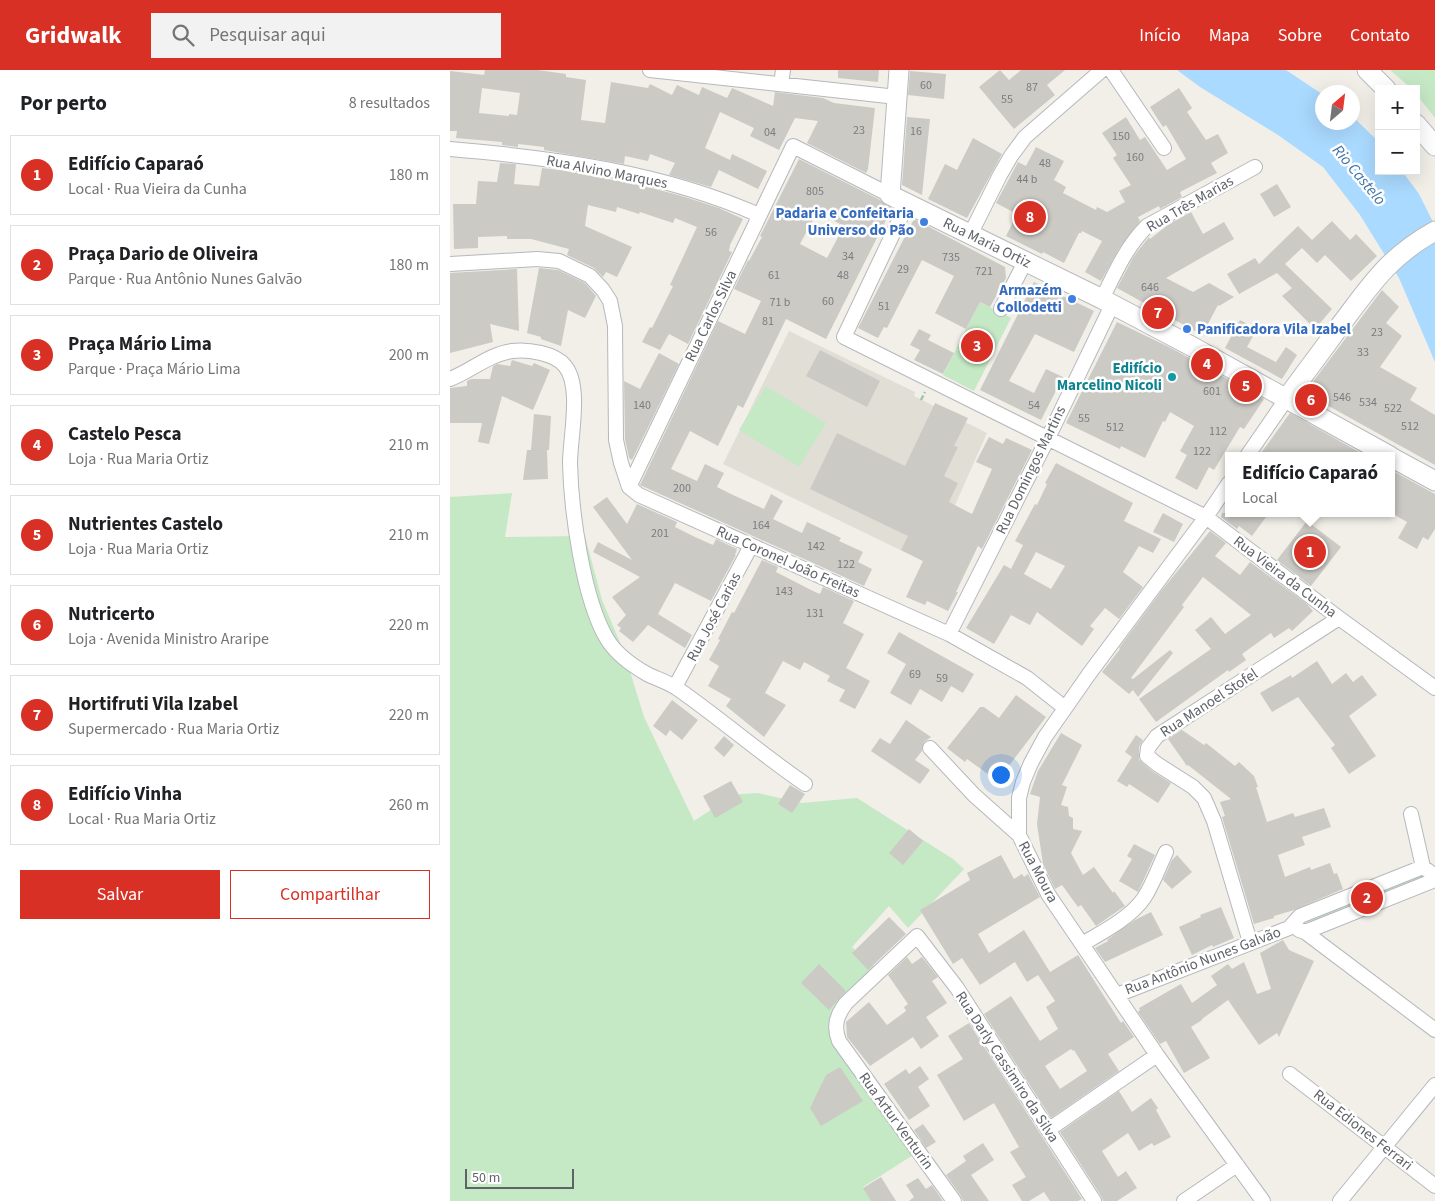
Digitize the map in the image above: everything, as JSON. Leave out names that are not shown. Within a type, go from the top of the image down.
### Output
[{"type":"main road","points":[[890,196],[896,97],[900,70]]},
{"type":"main road","points":[[1367,70],[1382,85]]},
{"type":"main road","points":[[1420,129],[1435,146]]},
{"type":"main road","name":"Rua Maria Ortiz","points":[[890,196],[1107,302],[1384,452]]},
{"type":"main road","points":[[1287,398],[1362,294],[1384,269],[1414,242],[1435,231]]},
{"type":"main road","name":"Rua Maria Ortiz","points":[[1395,458],[1435,481]]},
{"type":"street","points":[[650,70],[782,77],[896,97]]},
{"type":"street","points":[[970,235],[1000,175],[1025,137],[1102,70]]},
{"type":"street","points":[[1111,70],[1164,148]]},
{"type":"street","name":"Rua Maria Ortiz","points":[[793,146],[890,196]]},
{"type":"street","name":"Rua Carlos Silva","points":[[629,486],[695,348],[735,270],[759,215],[793,146]]},
{"type":"street","name":"Rua Alvino Marques","points":[[450,149],[583,164],[647,177],[706,194],[759,215]]},
{"type":"street","name":"Rua Três Marias","points":[[1107,302],[1125,253],[1135,238],[1147,226],[1255,167]]},
{"type":"street","name":"Rua Vieira da Cunha","points":[[907,204],[844,337],[1206,517],[1435,688]]},
{"type":"street","points":[[450,264],[536,259],[559,261],[590,276],[603,290],[610,301],[615,326],[616,440],[629,486]]},
{"type":"street","points":[[1001,309],[1025,262]]},
{"type":"street","name":"Rua Domingos Martins","points":[[950,634],[1048,438],[1107,302]]},
{"type":"street","points":[[450,379],[492,356],[513,351],[548,356],[566,366],[573,387],[574,408],[570,462],[576,526],[583,567],[594,612],[607,640],[620,655],[646,673],[675,687],[770,760],[805,784]]},
{"type":"street","points":[[1250,452],[1287,398]]},
{"type":"street","name":"Rua Coronel João Freitas","points":[[629,486],[639,496],[950,634],[1027,678],[1065,708]]},
{"type":"street","name":"Rua Moura","points":[[1225,489],[1065,708],[1031,763],[1023,782],[1020,798],[1019,835],[1048,894],[1157,1055],[1263,1201]]},
{"type":"street","name":"Rua José Carias","points":[[675,687],[751,546]]},
{"type":"street","name":"Rua Manoel Stofel","points":[[1250,942],[1214,821],[1207,805],[1193,787],[1148,756],[1148,748],[1157,736],[1339,618]]},
{"type":"street","points":[[930,748],[974,795],[1019,835]]},
{"type":"street","points":[[1305,932],[1435,878],[1423,867],[1411,814]]},
{"type":"street","points":[[1082,944],[1134,910],[1144,898],[1166,852]]},
{"type":"street","name":"Rua Antônio Nunes Galvão","points":[[1117,995],[1289,928],[1300,916],[1423,867]]},
{"type":"street","name":"Rua Antônio Nunes Galvão","points":[[1289,928],[1305,932]]},
{"type":"street","points":[[1305,932],[1435,1030]]},
{"type":"street","name":"Rua Artur Venturin","points":[[917,936],[860,988],[842,1008],[836,1023],[836,1032],[839,1041],[954,1201]]},
{"type":"street","name":"Rua Darly Cassimiro da Silva","points":[[917,936],[957,988],[1094,1201]]},
{"type":"street","points":[[1048,1130],[1157,1055]]},
{"type":"street","name":"Rua Ediones Ferrari","points":[[1290,1074],[1435,1186]]},
{"type":"street","points":[[1340,1201],[1435,1084]]},
{"type":"street","points":[[1184,1201],[1237,1166]]},
{"type":"shaded area","points":[[789,331],[915,392],[914,396],[987,433],[927,563],[723,464]]},
{"type":"green space","points":[[1390,70],[1435,70],[1435,118],[1420,99],[1420,85],[1407,85]]},
{"type":"green space","points":[[980,302],[1011,318],[974,391],[943,375]]},
{"type":"green space","points":[[766,386],[826,423],[799,467],[739,430]]},
{"type":"green space","points":[[512,493],[505,537],[585,536],[602,600],[624,652],[644,717],[694,821],[723,802],[741,794],[758,793],[802,803],[857,798],[953,859],[964,869],[908,928],[889,906],[852,947],[875,967],[833,1022],[913,1155],[863,1187],[872,1201],[450,1201],[450,497]]},
{"type":"green space","points":[[1423,874],[1426,877],[1308,923],[1307,919]]},
{"type":"water","name":"Rio Castelo","points":[[1177,70],[1286,70],[1315,89],[1315,130],[1360,130],[1360,124],[1375,138],[1375,175],[1405,175],[1419,194],[1435,226],[1435,362],[1399,278],[1360,215],[1323,167],[1278,135],[1200,87]]},
{"type":"building","points":[[485,70],[538,70],[566,74],[566,77],[586,80],[581,120],[605,123],[611,82],[648,88],[650,84],[672,95],[677,85],[699,95],[702,87],[727,98],[732,88],[773,106],[775,92],[823,98],[834,103],[875,108],[868,169],[866,173],[807,143],[818,121],[795,118],[779,150],[750,136],[754,128],[720,112],[705,148],[730,160],[732,154],[767,171],[758,189],[719,170],[711,187],[669,175],[675,163],[650,154],[648,161],[625,156],[624,164],[544,150],[544,147],[518,144],[518,147],[502,145],[502,142],[456,138],[457,131],[450,131],[450,71],[484,75]],"holes":[[[482,88],[520,93],[517,115],[479,113]]]},
{"type":"building","points":[[838,70],[879,70],[878,82],[838,78]]},
{"type":"building","points":[[1000,70],[1009,80],[1021,70],[1065,70],[1047,85],[1055,95],[1014,129],[979,87]]},
{"type":"building","points":[[910,71],[946,74],[944,99],[908,95]]},
{"type":"building","points":[[1179,88],[1192,108],[1187,112],[1206,140],[1218,134],[1228,153],[1211,163],[1217,173],[1180,192],[1182,197],[1160,209],[1159,206],[1138,217],[1140,221],[1120,247],[1101,281],[1085,272],[1102,241],[1082,231],[1079,233],[1064,263],[1006,236],[1017,214],[996,203],[1018,162],[1026,166],[1036,147],[1064,161],[1054,180],[1066,187],[1063,193],[1096,210],[1097,207],[1107,212],[1125,202],[1119,191],[1131,185],[1113,158],[1117,155],[1102,133],[1126,117],[1140,140],[1145,137],[1167,170],[1186,159],[1166,125],[1163,127],[1150,107]]},
{"type":"building","points":[[907,117],[930,119],[922,195],[902,185]]},
{"type":"building","points":[[973,138],[1002,154],[967,218],[928,199],[945,164],[957,170]]},
{"type":"building","points":[[799,159],[892,208],[826,339],[786,319],[743,408],[738,405],[718,446],[690,431],[671,469],[697,481],[705,464],[724,473],[717,487],[733,495],[764,509],[771,494],[783,501],[773,519],[802,533],[807,522],[841,538],[839,541],[863,552],[858,562],[872,569],[864,586],[640,485],[718,321],[745,334],[761,301],[734,289],[762,237],[760,236]],"holes":[[[817,212],[844,226],[827,258],[800,244]]]},
{"type":"building","points":[[500,163],[516,164],[514,184],[539,186],[542,168],[567,171],[644,186],[682,196],[719,208],[743,219],[730,245],[729,251],[732,252],[688,344],[669,334],[660,350],[642,342],[650,327],[652,328],[673,286],[670,285],[697,227],[675,218],[673,223],[640,212],[639,214],[617,207],[616,212],[588,205],[585,226],[632,247],[617,277],[606,272],[603,277],[594,268],[567,255],[569,249],[531,239],[507,239],[507,236],[478,237],[478,248],[454,249],[453,204],[476,204],[478,181],[497,182]]},
{"type":"building","points":[[1277,184],[1291,207],[1274,217],[1260,194]]},
{"type":"building","points":[[1191,212],[1203,234],[1224,222],[1234,239],[1166,278],[1193,292],[1209,283],[1234,297],[1218,305],[1202,335],[1117,288],[1134,256],[1149,237],[1150,239],[1169,224]]},
{"type":"building","points":[[914,219],[1005,267],[1006,278],[990,307],[980,302],[966,329],[935,313],[954,276],[922,260],[887,328],[884,327],[878,338],[858,328]]},
{"type":"building","points":[[1332,221],[1350,240],[1356,234],[1377,256],[1351,281],[1325,255],[1317,263],[1302,248],[1285,264],[1332,309],[1315,329],[1282,296],[1292,288],[1277,273],[1239,294],[1227,274],[1255,258],[1259,264],[1298,226],[1312,240]]},
{"type":"building","points":[[539,268],[558,270],[585,283],[596,296],[585,318],[568,310],[561,346],[527,333]]},
{"type":"building","points":[[517,269],[519,331],[490,324],[493,342],[450,353],[450,273]]},
{"type":"building","points":[[1034,282],[1094,311],[1074,352],[1035,334],[1009,381],[1034,393],[1046,369],[1063,377],[1041,420],[980,390]]},
{"type":"building","points":[[1382,290],[1399,307],[1386,323],[1402,336],[1380,367],[1417,388],[1410,400],[1435,415],[1435,465],[1325,404],[1324,406],[1303,395]]},
{"type":"building","points":[[1240,320],[1257,329],[1247,347],[1276,362],[1286,347],[1297,355],[1282,379],[1225,348]]},
{"type":"building","points":[[1117,322],[1171,348],[1264,399],[1244,429],[1240,427],[1214,470],[1209,467],[1197,490],[1175,478],[1187,455],[1180,451],[1194,426],[1170,412],[1165,422],[1163,421],[1145,458],[1121,446],[1120,449],[1066,423]]},
{"type":"building","points":[[919,329],[931,335],[928,340],[954,353],[943,374],[914,360],[920,350],[910,345]]},
{"type":"building","points":[[820,350],[880,381],[867,407],[806,376]]},
{"type":"building","points":[[659,353],[679,364],[632,460],[629,458],[625,439],[624,381],[640,389]]},
{"type":"building","points":[[512,360],[532,366],[534,363],[550,370],[533,410],[502,396],[489,444],[478,442],[482,423],[450,423],[450,388],[467,386],[467,381],[471,379],[490,379],[493,366],[497,364],[510,366]]},
{"type":"building","points":[[935,403],[968,418],[954,446],[958,447],[944,476],[958,483],[949,502],[972,514],[992,469],[976,462],[989,437],[1003,444],[1006,438],[1032,450],[982,549],[978,546],[948,611],[927,601],[925,605],[906,597],[923,561],[901,550],[908,536],[810,489],[837,433],[905,466]]},
{"type":"building","points":[[1290,413],[1359,452],[1262,452]]},
{"type":"building","points":[[534,414],[551,416],[549,450],[547,450],[548,479],[523,480],[527,450],[531,450]]},
{"type":"building","points":[[1056,463],[1133,503],[1124,521],[1161,539],[1153,553],[1139,546],[1123,572],[1143,587],[1119,619],[1105,608],[1090,626],[1094,629],[1082,646],[1037,612],[1030,625],[1011,615],[994,644],[966,628],[1004,565],[1011,569],[1023,545],[1015,541],[1035,504],[1037,505],[1047,484],[1045,483]],"holes":[[[1036,552],[1065,566],[1051,589],[1024,574]]]},
{"type":"building","points":[[1395,472],[1435,494],[1435,529],[1428,540],[1423,537],[1417,549],[1398,538],[1407,522],[1395,515]]},
{"type":"building","points":[[607,497],[627,524],[637,504],[677,522],[675,527],[695,537],[713,545],[716,539],[737,549],[736,555],[711,601],[675,583],[658,614],[692,635],[685,648],[648,625],[633,642],[619,631],[621,628],[617,625],[626,615],[612,597],[640,577],[593,552],[598,542],[632,560],[593,507]]},
{"type":"building","points":[[1163,513],[1183,524],[1174,542],[1153,532]]},
{"type":"building","points":[[1222,513],[1225,513],[1225,517],[1266,517],[1252,536],[1239,526],[1237,529],[1221,517]]},
{"type":"building","points":[[1307,521],[1341,547],[1311,586],[1277,560]]},
{"type":"building","points":[[1210,531],[1226,543],[1215,556],[1240,575],[1250,562],[1307,604],[1313,611],[1292,631],[1289,628],[1274,638],[1271,633],[1242,654],[1246,660],[1229,672],[1228,670],[1156,722],[1139,699],[1211,649],[1195,630],[1211,617],[1225,634],[1251,615],[1203,577],[1182,605],[1184,607],[1131,678],[1133,679],[1170,650],[1173,653],[1138,697],[1133,690],[1129,694],[1102,672],[1162,590]]},
{"type":"building","points":[[762,560],[778,567],[776,572],[815,592],[820,594],[823,587],[854,601],[843,623],[864,634],[846,668],[870,681],[855,709],[839,701],[845,690],[827,681],[830,676],[804,662],[800,670],[783,661],[765,693],[786,705],[764,737],[726,706],[731,699],[708,686],[719,666],[709,660],[720,640],[718,639]]},
{"type":"building","points":[[899,632],[974,674],[963,693],[951,686],[942,702],[920,689],[911,705],[890,693],[906,664],[887,653]]},
{"type":"building","points":[[1317,661],[1332,684],[1346,673],[1353,682],[1362,675],[1377,695],[1349,716],[1376,756],[1349,774],[1331,748],[1335,745],[1298,697],[1272,712],[1260,693],[1291,675],[1292,678]]},
{"type":"building","points":[[1016,695],[1046,717],[999,782],[967,759],[965,762],[947,748],[980,707],[984,707],[999,718]]},
{"type":"building","points":[[672,700],[698,720],[682,740],[670,730],[666,736],[653,726]]},
{"type":"building","points":[[906,720],[931,737],[924,742],[922,751],[915,760],[930,770],[920,784],[871,751],[880,738],[890,744]]},
{"type":"building","points":[[1182,730],[1204,745],[1206,743],[1235,766],[1239,762],[1254,776],[1267,822],[1293,813],[1295,817],[1324,808],[1331,827],[1302,837],[1305,845],[1278,855],[1285,877],[1310,867],[1311,870],[1330,863],[1334,874],[1337,873],[1343,889],[1294,910],[1274,916],[1274,918],[1254,924],[1222,817],[1225,816],[1220,802],[1231,799],[1187,766],[1168,739]]},
{"type":"building","points":[[1061,733],[1082,745],[1062,785],[1067,787],[1061,805],[1068,807],[1069,816],[1073,818],[1073,829],[1082,831],[1071,853],[1083,875],[1094,867],[1125,906],[1096,926],[1081,905],[1078,907],[1062,885],[1055,889],[1043,864],[1037,824],[1040,797],[1030,794],[1038,771]]},
{"type":"building","points":[[1136,735],[1143,740],[1139,747],[1139,760],[1171,783],[1158,803],[1129,784],[1127,787],[1117,781],[1132,757],[1125,752]]},
{"type":"building","points":[[724,736],[734,745],[724,757],[714,748]]},
{"type":"building","points":[[731,781],[743,802],[715,818],[703,796]]},
{"type":"building","points":[[790,785],[805,794],[792,813],[778,804]]},
{"type":"building","points":[[909,829],[923,841],[903,865],[889,853]]},
{"type":"building","points":[[1134,844],[1155,855],[1138,892],[1119,881],[1132,859],[1127,856]]},
{"type":"building","points":[[1001,855],[1014,879],[1022,874],[1024,877],[1028,874],[1040,897],[978,934],[989,953],[1024,930],[1050,972],[1078,955],[1121,1023],[1123,1021],[1134,1037],[1108,1054],[1119,1071],[1051,1118],[984,1014],[1011,996],[1040,1041],[1058,1029],[1046,1007],[1055,1001],[1038,975],[1027,982],[1015,962],[980,985],[962,958],[953,964],[920,910],[970,880],[967,873]],"holes":[[[1071,1049],[1087,1071],[1060,1089],[1045,1066]]]},
{"type":"building","points":[[1177,855],[1192,872],[1172,889],[1163,880],[1172,860]]},
{"type":"building","points":[[1221,907],[1234,938],[1213,947],[1212,945],[1192,955],[1179,927],[1201,917],[1200,915]]},
{"type":"building","points":[[1151,912],[1163,935],[1105,962],[1095,948],[1108,941],[1135,920]]},
{"type":"building","points":[[889,917],[906,934],[868,970],[852,953]]},
{"type":"building","points":[[1283,940],[1289,950],[1314,961],[1279,1037],[1277,1033],[1259,1045],[1228,1000],[1191,1027],[1210,1058],[1184,1073],[1166,1041],[1160,1044],[1138,1012],[1139,1008],[1181,984],[1192,1003],[1217,985],[1211,976],[1228,964],[1232,969],[1244,962],[1257,994],[1271,989],[1260,953]]},
{"type":"building","points":[[907,957],[912,964],[922,957],[938,977],[932,981],[947,1003],[926,1017],[939,1036],[921,1049],[913,1037],[870,1066],[847,1037],[846,1022],[869,1002],[887,1025],[906,1011],[904,1007],[908,1004],[888,975]]},
{"type":"building","points":[[819,964],[846,991],[829,1010],[801,983]]},
{"type":"building","points":[[969,1023],[1082,1199],[1078,1201],[1050,1201],[1044,1192],[1029,1201],[1022,1201],[1012,1185],[1026,1177],[1010,1152],[1019,1147],[994,1103],[964,1121],[937,1075],[963,1059],[948,1036]]},
{"type":"building","points":[[920,1066],[929,1079],[918,1087],[930,1106],[909,1120],[884,1084],[906,1069],[909,1074]]},
{"type":"building","points":[[840,1067],[863,1101],[821,1126],[810,1108],[826,1075]]},
{"type":"building","points":[[1119,1091],[1132,1112],[1151,1098],[1158,1108],[1156,1110],[1171,1137],[1154,1146],[1152,1143],[1139,1151],[1128,1133],[1102,1151],[1118,1177],[1126,1171],[1137,1188],[1117,1201],[1103,1201],[1060,1132]]},
{"type":"building","points":[[923,1124],[936,1142],[926,1148],[914,1130]]},
{"type":"building","points":[[983,1143],[994,1160],[971,1175],[989,1201],[963,1201],[946,1175],[966,1161],[963,1156]]},
{"type":"building","points":[[881,1177],[896,1201],[871,1201],[863,1188]]},
{"type":"building","points":[[918,1178],[926,1189],[932,1185],[943,1201],[909,1201],[914,1197],[906,1185]]},
{"type":"place","name":"Edifício Vinha","points":[[1030,217]]},
{"type":"place","name":"Padaria e Confeitaria Universo do Pão","points":[[924,222]]},
{"type":"place","name":"Armazém Collodetti","points":[[1072,299]]},
{"type":"place","name":"Hortifruti Vila Izabel","points":[[1158,313]]},
{"type":"place","name":"Panificadora Vila Izabel","points":[[1187,329]]},
{"type":"place","name":"Praça Mário Lima","points":[[977,346]]},
{"type":"place","name":"Castelo Pesca","points":[[1207,364]]},
{"type":"place","name":"Edifício Marcelino Nicoli","points":[[1172,377]]},
{"type":"place","name":"Nutrientes Castelo","points":[[1246,386]]},
{"type":"place","name":"Nutricerto","points":[[1311,400]]},
{"type":"place","name":"Edifício Caparaó","points":[[1310,552]]},
{"type":"place","name":"Praça Dario de Oliveira","points":[[1367,898]]}]
